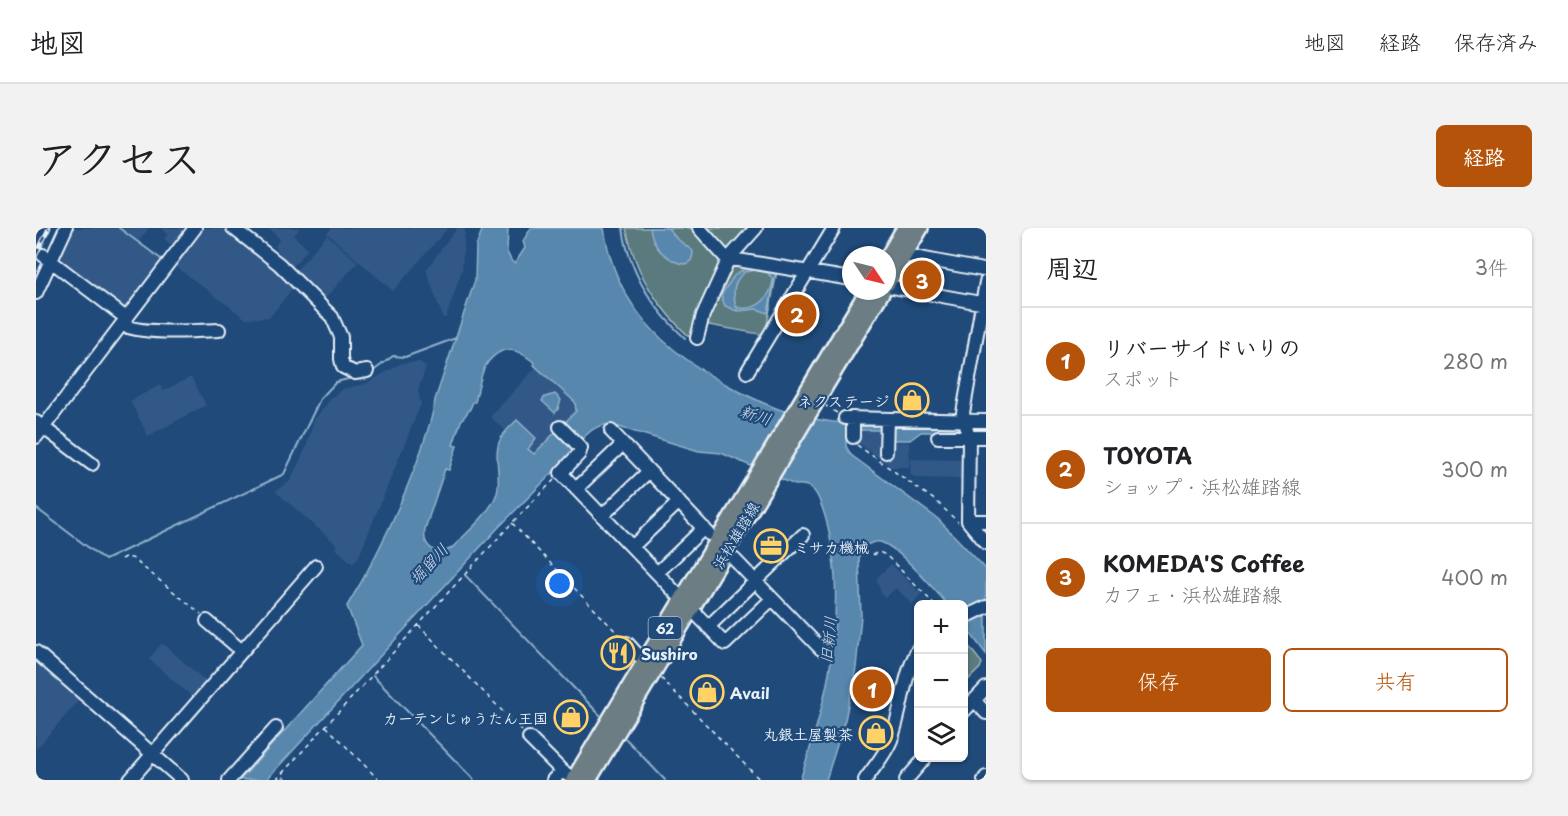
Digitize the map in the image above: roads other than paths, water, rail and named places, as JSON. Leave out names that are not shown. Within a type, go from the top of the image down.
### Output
[{"type":"main road","points":[[895,246],[905,228]]},
{"type":"main road","points":[[896,269],[920,228]]},
{"type":"main road","name":"浜松雄踏線","points":[[810,408],[864,300]]},
{"type":"main road","name":"浜松雄踏線","points":[[588,780],[649,666],[761,479],[810,408],[876,300]]},
{"type":"main road","name":"浜松雄踏線","points":[[566,778],[649,666]]},
{"type":"street","points":[[36,293],[47,258],[66,228]]},
{"type":"street","points":[[92,464],[38,429],[195,228]]},
{"type":"street","points":[[233,228],[279,264],[332,317],[341,337],[343,367],[350,372],[367,371]]},
{"type":"street","points":[[699,228],[726,258],[842,277]]},
{"type":"street","points":[[697,338],[707,304],[729,258],[756,228]]},
{"type":"street","points":[[747,372],[834,228]]},
{"type":"street","points":[[904,255],[985,276],[984,304],[964,402],[964,421],[968,436],[963,521],[986,543]]},
{"type":"street","points":[[47,258],[131,328],[183,331],[219,330]]},
{"type":"street","points":[[896,287],[984,304]]},
{"type":"street","points":[[853,437],[850,420],[887,424],[986,421]]},
{"type":"street","points":[[886,452],[887,424]]},
{"type":"street","points":[[560,428],[579,445],[579,454],[561,473],[725,644],[772,598]]},
{"type":"street","points":[[611,431],[707,531],[657,573]]},
{"type":"street","points":[[938,436],[986,437]]},
{"type":"street","points":[[576,489],[623,444]]},
{"type":"street","points":[[602,516],[649,471]]},
{"type":"street","points":[[632,547],[679,502]]},
{"type":"street","points":[[963,521],[986,521]]},
{"type":"street","points":[[708,627],[803,535]]},
{"type":"street","points":[[734,559],[821,649]]},
{"type":"street","points":[[130,780],[316,566]]},
{"type":"street","points":[[968,616],[986,607]]},
{"type":"street","points":[[207,621],[242,651]]},
{"type":"street","points":[[627,643],[649,666]]},
{"type":"street","points":[[36,652],[182,780]]},
{"type":"street","points":[[865,780],[890,742],[916,654]]},
{"type":"street","points":[[967,708],[986,688]]},
{"type":"street","points":[[974,700],[986,713]]},
{"type":"street","points":[[229,780],[276,728]]},
{"type":"street","points":[[528,738],[566,778]]},
{"type":"street","points":[[906,780],[922,762]]},
{"type":"water","points":[[483,228],[508,228],[507,252],[512,262],[515,263],[525,248],[523,241],[531,228],[604,228],[619,280],[631,302],[646,322],[683,357],[729,386],[771,406],[813,419],[845,423],[986,423],[986,432],[921,432],[910,440],[888,440],[888,430],[856,430],[846,438],[846,446],[851,455],[938,519],[986,569],[986,654],[968,630],[968,600],[943,600],[899,553],[883,543],[872,543],[865,546],[859,557],[861,616],[856,668],[845,720],[826,780],[800,780],[828,680],[836,604],[830,537],[818,497],[807,486],[795,485],[721,453],[699,451],[612,425],[599,426],[584,437],[570,452],[571,454],[498,528],[266,780],[240,780],[362,645],[347,606],[385,536],[417,462],[475,280],[476,246]],"holes":[[[504,350],[513,350],[535,363],[534,365],[575,402],[576,411],[534,454],[528,449],[536,438],[517,420],[498,444],[498,486],[494,501],[484,515],[452,548],[446,551],[436,551],[428,545],[425,529],[445,469],[449,470],[457,446],[453,445],[461,421],[475,402],[480,379],[490,359]]]},
{"type":"water","points":[[650,228],[668,228],[676,238],[693,251],[692,259],[683,264],[671,260],[656,245]]},
{"type":"water","points":[[751,267],[776,272],[768,313],[757,309],[739,311],[740,308],[752,307],[762,302],[772,286],[773,280],[768,273],[755,270],[746,272],[744,269]]},
{"type":"water","points":[[742,270],[744,273],[737,280],[734,288],[737,311],[725,306],[721,295],[734,276]]},
{"type":"water","points":[[555,394],[561,400],[555,413],[542,401],[545,397]]},
{"type":"waterway","points":[[119,228],[165,262]]},
{"type":"waterway","points":[[623,228],[631,260],[644,288],[652,302],[685,338]]},
{"type":"waterway","points":[[372,372],[393,356],[405,357],[456,338]]},
{"type":"waterway","points":[[36,508],[105,560],[284,474],[320,399],[336,382],[352,378]]},
{"type":"waterway","points":[[465,575],[600,715]]},
{"type":"waterway","points":[[373,676],[474,780]]},
{"type":"waterway","points":[[626,739],[665,780]]},
{"type":"waterway","points":[[283,777],[286,780]]},
{"type":"railway","points":[[36,255],[49,228]]},
{"type":"place","name":"KOMEDA'S Coffee","points":[[922,280]]},
{"type":"place","name":"TOYOTA","points":[[797,314]]},
{"type":"place","name":"ネクステージ","points":[[912,400]]},
{"type":"place","name":"ミサカ機械","points":[[771,546]]},
{"type":"place","name":"Sushiro","points":[[618,653]]},
{"type":"place","name":"リバーサイドいりの","points":[[872,689]]},
{"type":"place","name":"Avail","points":[[707,692]]},
{"type":"place","name":"カーテンじゅうたん王国","points":[[571,717]]},
{"type":"place","name":"丸銀土屋製茶","points":[[876,733]]},
{"type":"water label","name":"新川","points":[[756,414]]},
{"type":"water label","name":"堀留川","points":[[428,563]]},
{"type":"water label","name":"旧新川","points":[[827,640]]}]
